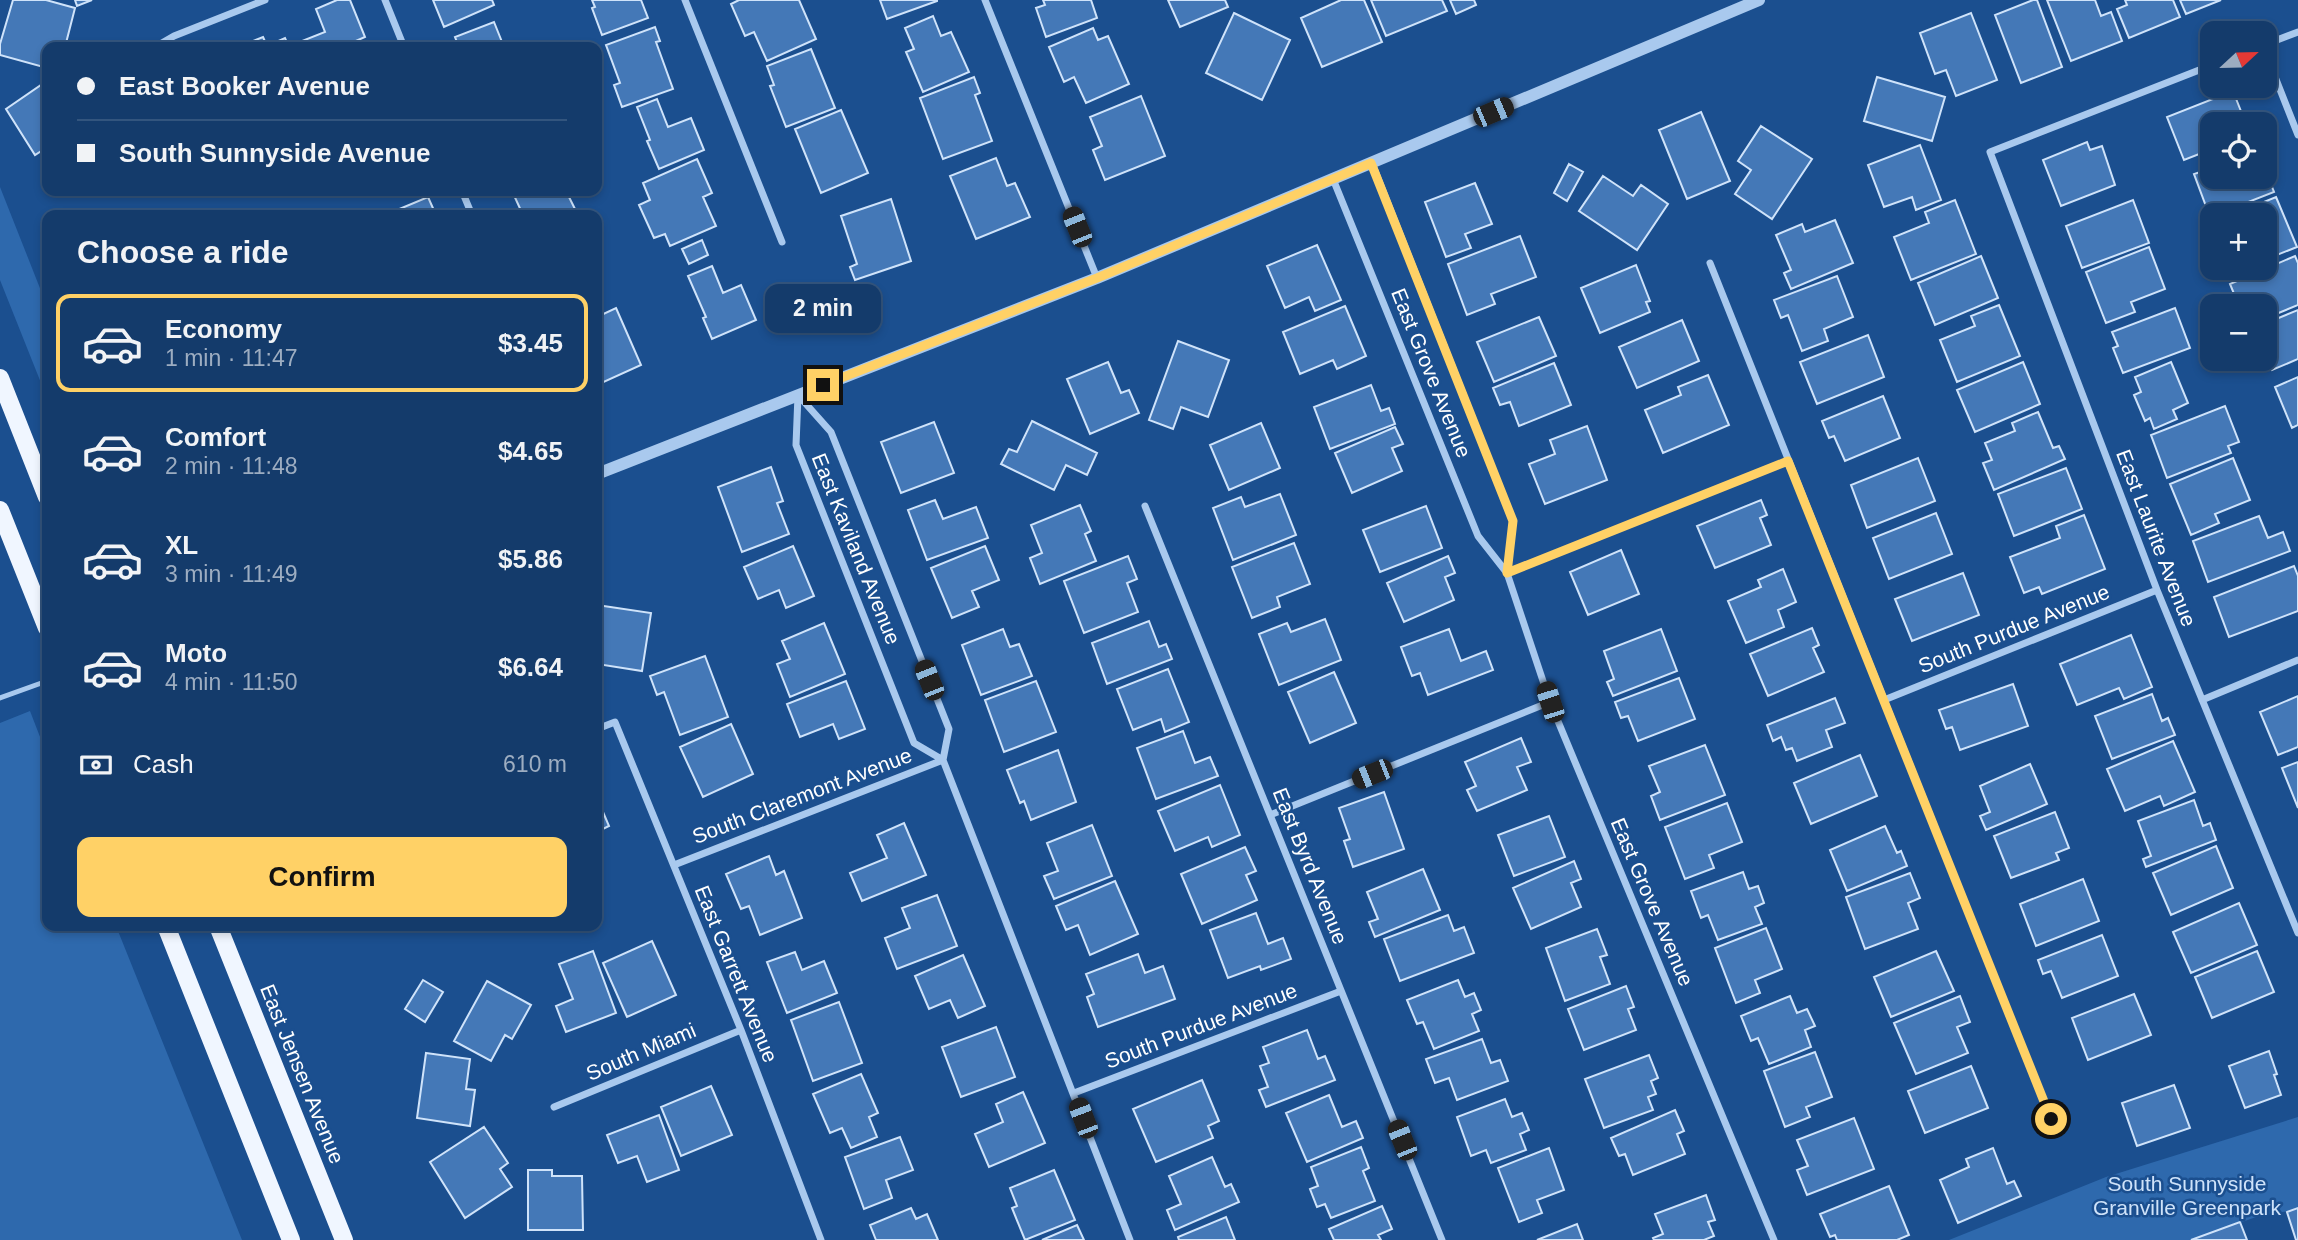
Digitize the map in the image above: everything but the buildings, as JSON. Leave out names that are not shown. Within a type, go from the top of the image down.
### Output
[{"type":"main road","points":[[0,378],[42,484]]},
{"type":"main road","points":[[0,510],[42,615]]},
{"type":"main road","points":[[168,931],[291,1240]]},
{"type":"main road","name":"East Jensen Avenue","points":[[220,931],[344,1240]]},
{"type":"street","points":[[164,42],[265,0]]},
{"type":"street","points":[[385,0],[402,42]]},
{"type":"street","points":[[685,0],[782,242]]},
{"type":"street","points":[[985,0],[1097,278]]},
{"type":"street","points":[[602,472],[1097,278],[1759,0]]},
{"type":"street","points":[[2277,41],[2298,32]]},
{"type":"street","name":"East Laurite Avenue","points":[[2200,70],[1990,152],[2157,590],[2298,933]]},
{"type":"street","points":[[2277,81],[2298,135]]},
{"type":"street","name":"East Grove Avenue","points":[[1371,163],[1513,521],[1507,573]]},
{"type":"street","name":"East Grove Avenue","points":[[1333,179],[1478,536],[1507,573],[1550,702],[1774,1240]]},
{"type":"street","points":[[1710,262],[2051,1119]]},
{"type":"street","name":"East Kaviland Avenue","points":[[798,395],[796,446],[914,743],[943,760]]},
{"type":"street","name":"East Kaviland Avenue","points":[[798,395],[831,432],[949,729],[943,760],[1130,1240]]},
{"type":"street","points":[[1507,573],[1788,461]]},
{"type":"street","name":"East Byrd Avenue","points":[[1145,506],[1442,1240]]},
{"type":"street","name":"South Purdue Avenue","points":[[1884,699],[2157,590]]},
{"type":"street","points":[[2202,700],[2298,660]]},
{"type":"street","points":[[1270,815],[1550,702]]},
{"type":"street","name":"East Garrett Avenue","points":[[602,727],[615,722],[741,1030],[821,1240]]},
{"type":"street","name":"South Claremont Avenue","points":[[674,865],[943,760]]},
{"type":"street","name":"South Purdue Avenue","points":[[1074,1093],[1341,991]]},
{"type":"street","name":"South Miami","points":[[554,1107],[741,1030]]},
{"type":"lane","points":[[0,698],[42,683]]},
{"type":"green space","points":[[0,187],[42,293],[42,385],[0,280]]},
{"type":"green space","points":[[30,711],[42,742],[42,931],[118,931],[242,1240],[0,1240],[0,723]]},
{"type":"green space","name":"South Sunnyside Granville Greenpark","points":[[2298,1117],[2298,1209],[2256,1217],[2192,1240],[1949,1240],[2106,1177]]},
{"type":"route","points":[[823,385],[1097,278],[1371,163],[1513,521],[1507,573],[1788,461],[2051,1119]]}]
